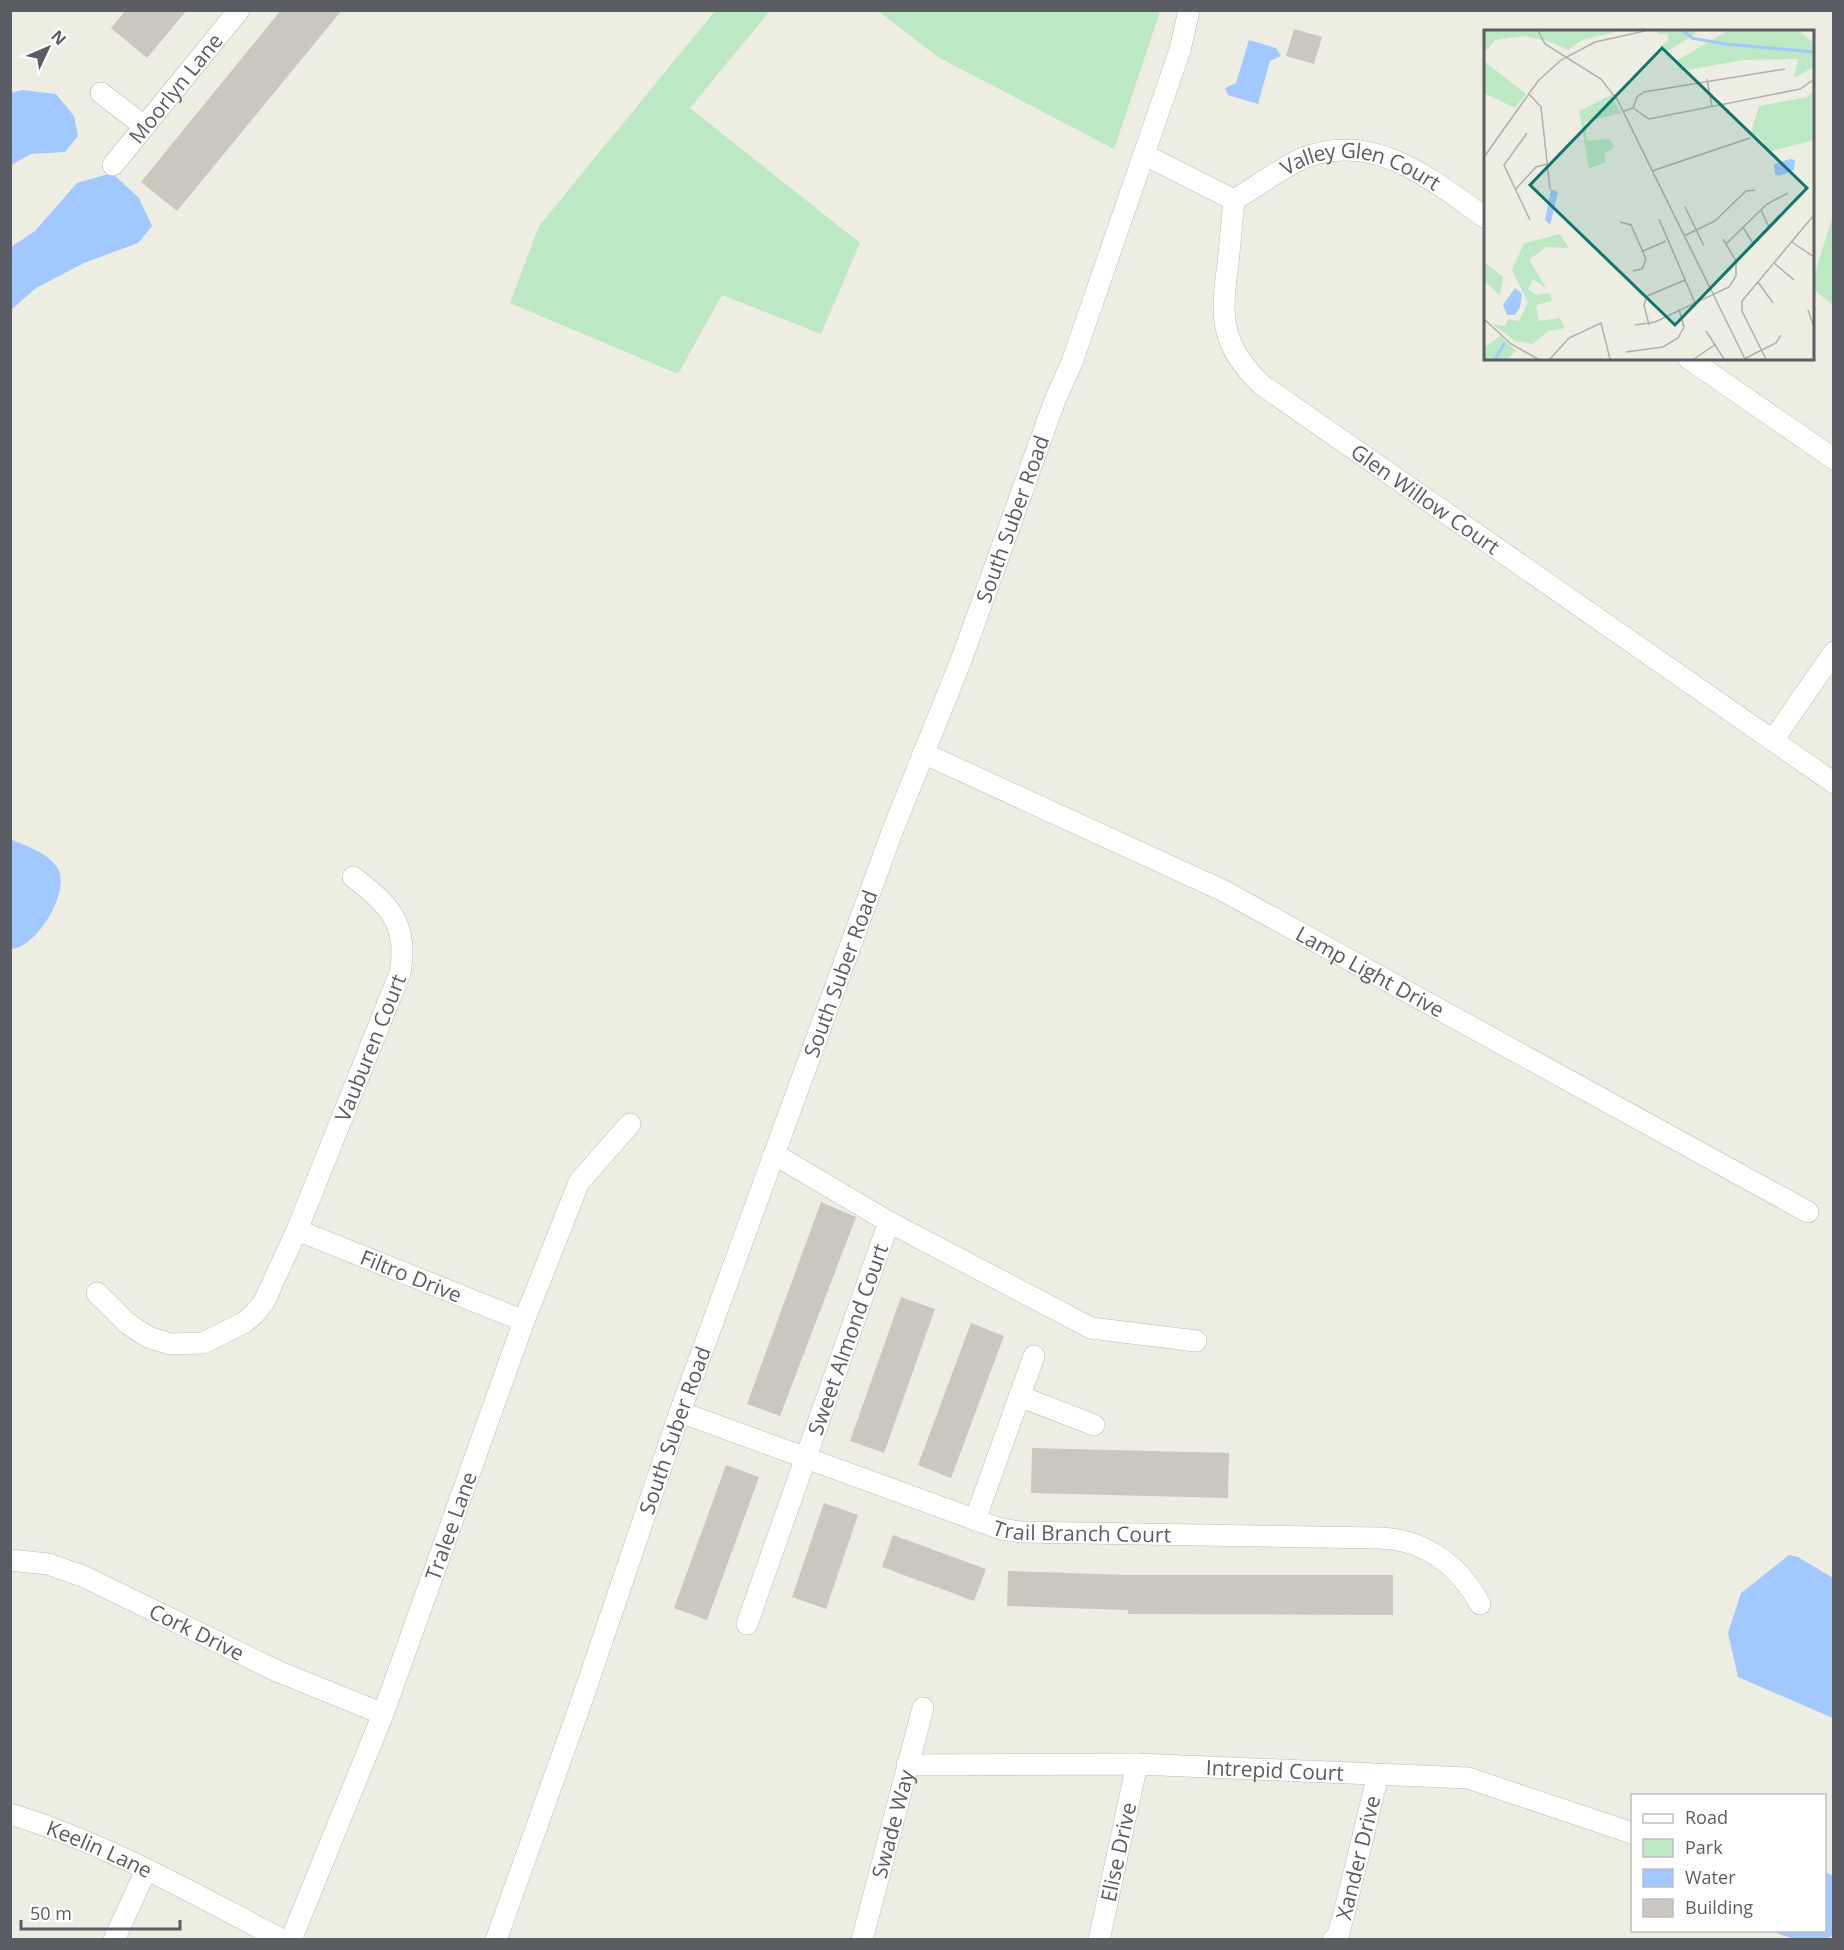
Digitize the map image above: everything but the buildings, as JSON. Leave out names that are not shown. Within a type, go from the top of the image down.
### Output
[{"type":"street","name":"Moorlyn Lane","points":[[113,165],[238,10]]},
{"type":"street","name":"South Suber Road","points":[[496,1940],[582,1700],[680,1412],[774,1154],[923,753],[962,658],[1055,400],[1072,362],[1180,50],[1189,10]]},
{"type":"street","points":[[101,93],[144,126]]},
{"type":"street","name":"Valley Glen Court","points":[[1234,200],[1300,160],[1336,150],[1356,149],[1376,152],[1415,168],[1484,217]]},
{"type":"street","points":[[1145,155],[1234,200]]},
{"type":"street","name":"Glen Willow Court","points":[[1234,200],[1222,312],[1231,347],[1245,369],[1262,385],[1833,783]]},
{"type":"street","points":[[1691,360],[1833,459]]},
{"type":"street","points":[[1773,741],[1833,652]]},
{"type":"street","name":"Lamp Light Drive","points":[[923,753],[1224,891],[1808,1212]]},
{"type":"street","name":"Vauburen Court","points":[[97,1293],[127,1323],[148,1337],[170,1344],[203,1342],[238,1326],[255,1313],[264,1302],[297,1230],[400,973],[404,950],[400,928],[390,909],[353,877]]},
{"type":"street","name":"Tralee Lane","points":[[291,1940],[383,1714],[524,1321],[579,1182],[630,1124]]},
{"type":"street","points":[[774,1154],[890,1222],[1091,1328],[1196,1341]]},
{"type":"street","name":"Sweet Almond Court","points":[[747,1624],[890,1222]]},
{"type":"street","name":"Filtro Drive","points":[[297,1230],[524,1321]]},
{"type":"street","points":[[975,1520],[1034,1356]]},
{"type":"street","points":[[1019,1396],[1094,1425]]},
{"type":"street","name":"Trail Branch Court","points":[[680,1412],[975,1520],[1022,1532],[1395,1538],[1412,1542],[1434,1554],[1467,1581],[1480,1604]]},
{"type":"street","name":"Cork Drive","points":[[10,1560],[48,1564],[85,1577],[277,1671],[383,1714]]},
{"type":"street","name":"Swade Way","points":[[862,1940],[923,1708]]},
{"type":"street","name":"Intrepid Court","points":[[907,1765],[1137,1764],[1468,1778],[1631,1833]]},
{"type":"street","name":"Elise Drive","points":[[1099,1940],[1137,1764]]},
{"type":"street","name":"Xander Drive","points":[[1333,1940],[1338,1935],[1344,1914],[1378,1775]]},
{"type":"street","name":"Keelin Lane","points":[[10,1814],[45,1824],[146,1870],[283,1940]]},
{"type":"street","points":[[114,1940],[146,1870]]},
{"type":"green space","points":[[715,11],[770,11],[690,108],[860,243],[821,334],[722,295],[678,374],[510,303],[539,226]]},
{"type":"green space","points":[[878,11],[1160,11],[1114,149],[938,57]]},
{"type":"green space","points":[[1833,215],[1834,305],[1814,290],[1814,277]]},
{"type":"water","points":[[1249,40],[1276,48],[1281,56],[1270,61],[1258,104],[1228,95],[1225,88],[1236,83]]},
{"type":"water","points":[[22,90],[56,94],[74,116],[78,136],[65,152],[31,154],[11,165],[11,93]]},
{"type":"water","points":[[112,173],[139,198],[152,226],[138,243],[84,263],[36,288],[11,310],[11,247],[35,231],[77,183]]},
{"type":"water","points":[[10,839],[49,859],[58,869],[61,879],[60,891],[49,917],[31,940],[11,949]]},
{"type":"water","points":[[1789,1555],[1798,1557],[1833,1578],[1833,1718],[1738,1677],[1728,1633],[1741,1593]]},
{"type":"water","points":[[1826,1872],[1833,1876],[1833,1935],[1812,1941],[1787,1937],[1774,1932],[1826,1932]]}]
